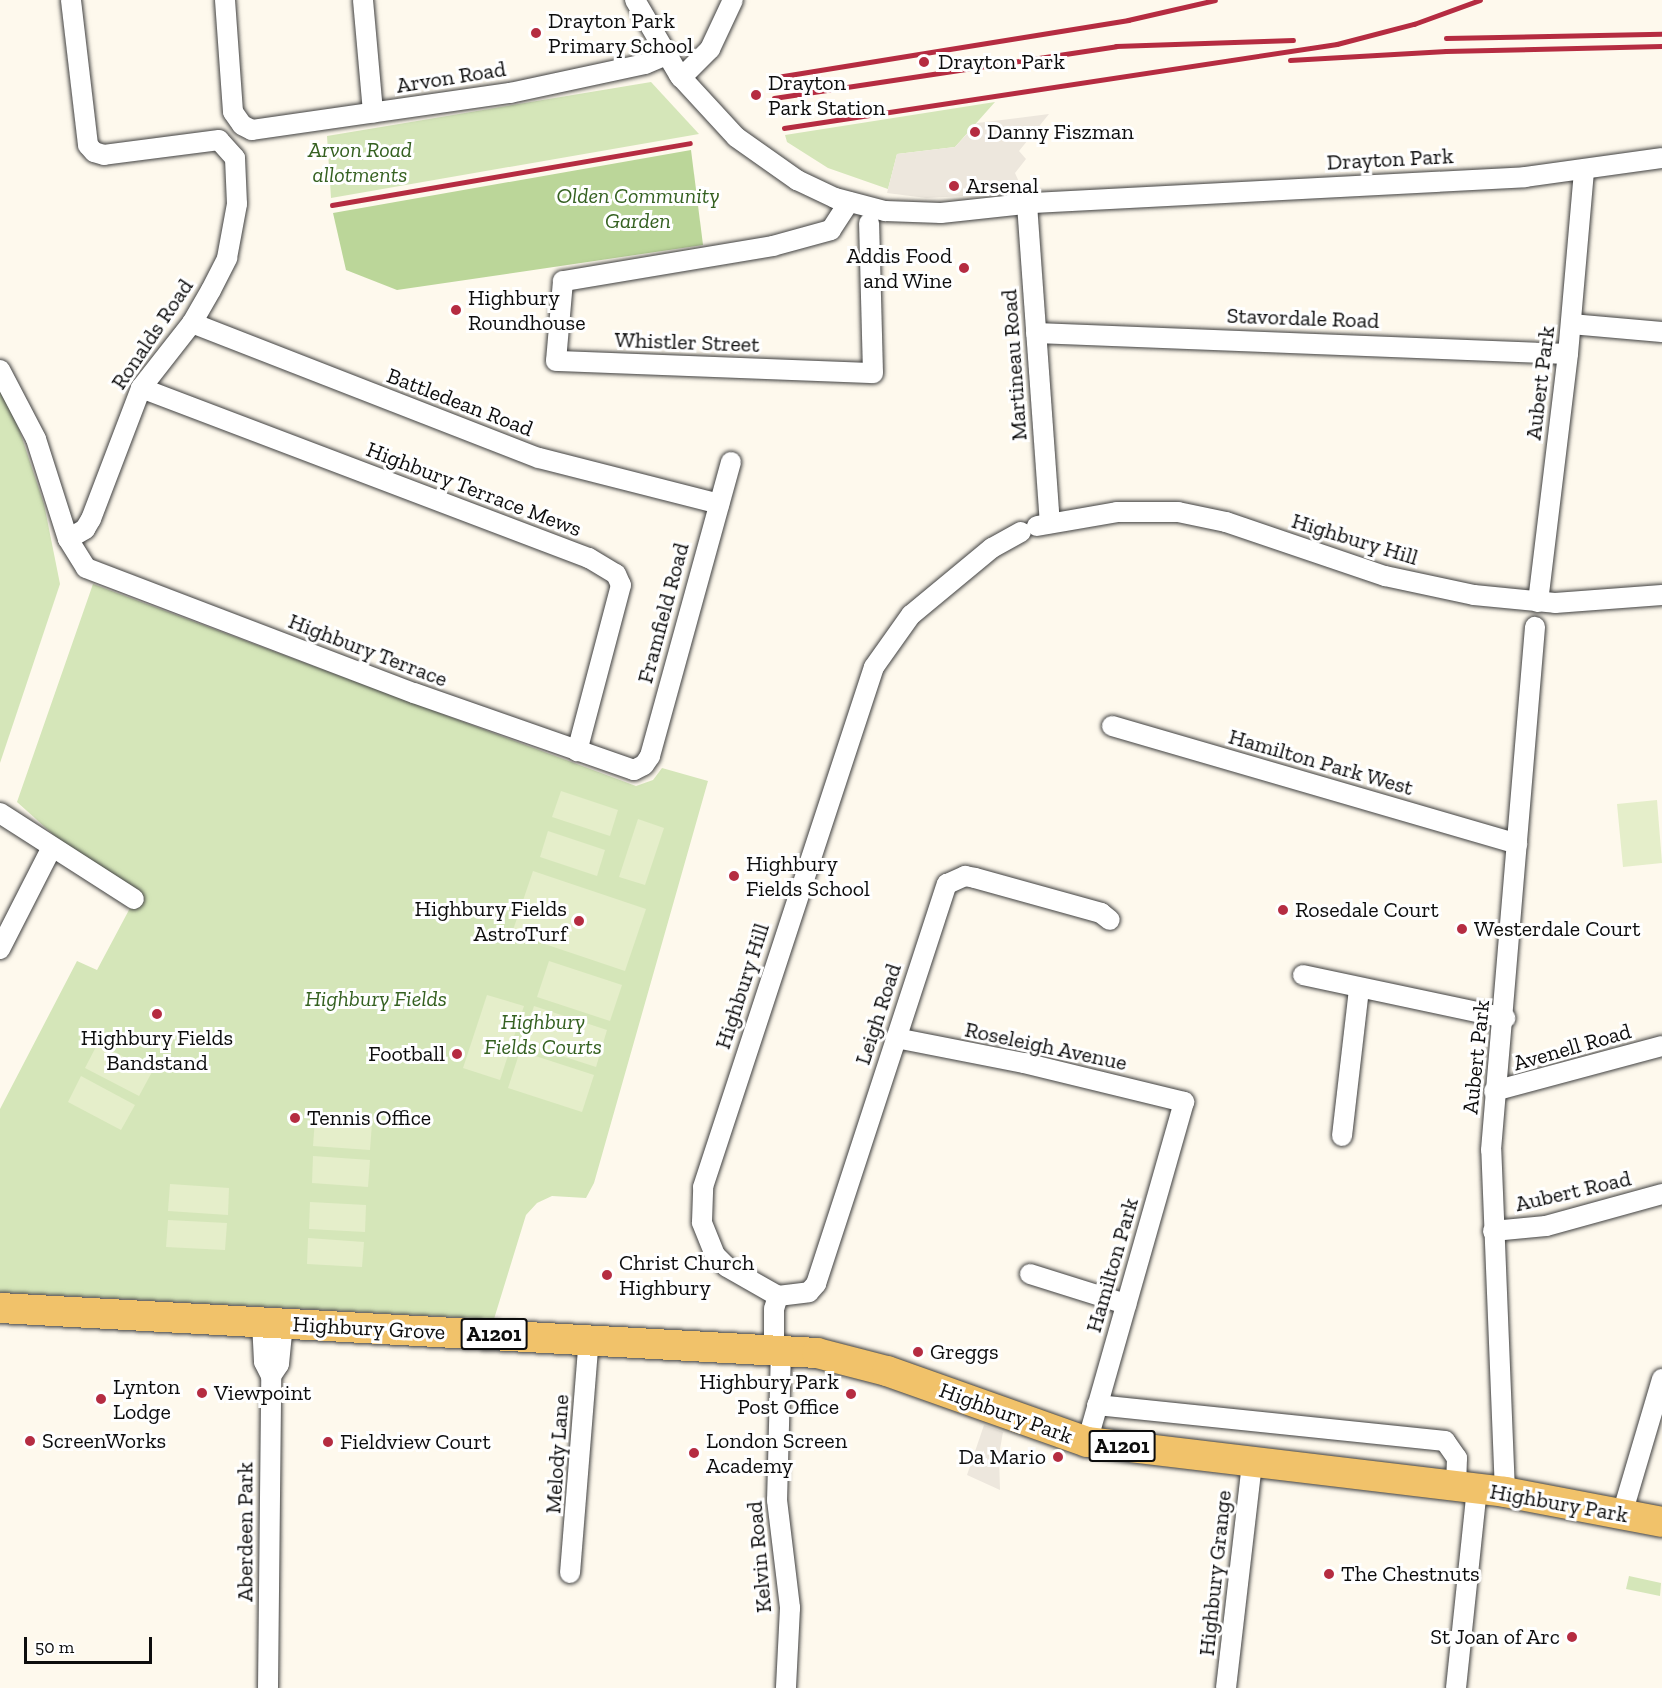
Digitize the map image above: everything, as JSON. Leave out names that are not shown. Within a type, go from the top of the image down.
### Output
[{"type":"main road","name":"Highbury Grove","points":[[0,1308],[777,1349]]},
{"type":"main road","name":"Highbury Park","points":[[777,1349],[817,1353],[887,1371],[1087,1442],[1479,1489],[1662,1522]]},
{"type":"street","name":"Ronalds Road","points":[[68,539],[85,529],[141,388],[192,323],[227,258],[235,219],[236,166],[226,144],[210,138],[104,155],[94,152],[88,145],[71,0]]},
{"type":"street","name":"Arvon Road","points":[[225,0],[233,112],[242,125],[261,130],[510,93],[636,67],[666,55]]},
{"type":"street","points":[[363,0],[373,113]]},
{"type":"street","name":"Drayton Park","points":[[635,0],[681,78],[713,115],[743,143],[797,180],[849,202],[919,214],[1027,204],[1525,177],[1662,158]]},
{"type":"street","points":[[681,78],[710,49],[733,0]]},
{"type":"street","name":"Aubert Park","points":[[1538,602],[1568,354],[1584,170]]},
{"type":"street","name":"Whistler Street","points":[[849,202],[842,218],[831,230],[773,246],[563,281],[556,361],[873,373],[869,223]]},
{"type":"street","name":"Martineau Road","points":[[1027,204],[1036,333],[1036,527]]},
{"type":"street","name":"Battledean Road","points":[[192,323],[532,456],[718,504]]},
{"type":"street","points":[[1571,324],[1662,332]]},
{"type":"street","name":"Stavordale Road","points":[[1036,333],[1568,354]]},
{"type":"street","points":[[0,370],[36,439],[68,539]]},
{"type":"street","name":"Highbury Terrace Mews","points":[[141,388],[589,558],[616,574],[621,585],[576,751]]},
{"type":"street","name":"Framfield Road","points":[[634,771],[644,765],[650,756],[730,462]]},
{"type":"street","name":"Highbury Hill","points":[[778,1296],[715,1255],[702,1222],[700,1204],[706,1176],[874,667],[910,615],[992,548],[1036,527],[1117,512],[1178,512],[1226,522],[1385,576],[1474,595],[1538,602],[1662,595]]},
{"type":"street","name":"Highbury Terrace","points":[[68,539],[86,568],[634,771]]},
{"type":"street","name":"Aubert Park","points":[[1479,1489],[1493,1231],[1494,1091],[1505,1018],[1535,627]]},
{"type":"street","name":"Hamilton Park West","points":[[1112,726],[1517,844]]},
{"type":"street","points":[[0,813],[134,899]]},
{"type":"street","points":[[0,949],[52,847]]},
{"type":"street","name":"Leigh Road","points":[[778,1296],[809,1292],[816,1284],[943,893],[955,878],[975,878],[1101,913],[1110,920]]},
{"type":"street","points":[[1303,975],[1505,1018]]},
{"type":"street","points":[[1342,1136],[1359,988]]},
{"type":"street","name":"Roseleigh Avenue","points":[[896,1038],[1024,1063],[1184,1102]]},
{"type":"street","name":"Avenell Road","points":[[1494,1091],[1662,1046]]},
{"type":"street","name":"Hamilton Park","points":[[1087,1442],[1184,1102]]},
{"type":"street","name":"Aubert Road","points":[[1493,1231],[1546,1226],[1662,1194]]},
{"type":"street","points":[[1030,1274],[1126,1304]]},
{"type":"street","points":[[777,1349],[774,1309],[778,1296]]},
{"type":"street","name":"Aberdeen Park","points":[[268,1688],[271,1376],[279,1364],[273,1323]]},
{"type":"street","name":"Melody Lane","points":[[570,1573],[589,1339]]},
{"type":"street","name":"Kelvin Road","points":[[777,1349],[777,1506],[790,1608],[786,1688]]},
{"type":"street","points":[[1622,1514],[1662,1379]]},
{"type":"street","name":"Highbury Park","points":[[1097,1406],[1445,1441],[1479,1489]]},
{"type":"street","name":"Highbury Grange","points":[[1226,1688],[1252,1463]]},
{"type":"street","points":[[1456,1688],[1479,1489]]},
{"type":"green space","name":"Arvon Road allotments","points":[[651,82],[699,134],[331,198],[327,136]]},
{"type":"green space","points":[[995,102],[955,147],[897,154],[888,189],[828,168],[787,142],[785,135]]},
{"type":"green space","name":"Olden Community Garden","points":[[691,150],[703,245],[397,290],[346,270],[333,213]]},
{"type":"green space","points":[[0,390],[19,429],[44,504],[60,584],[0,763]]},
{"type":"green space","name":"Highbury Fields","points":[[93,584],[636,786],[653,780],[662,768],[708,781],[594,1183],[586,1198],[552,1196],[537,1203],[526,1215],[494,1319],[0,1292],[0,1109],[77,961],[97,970],[138,893],[66,846],[17,802]]},
{"type":"green space","points":[[561,791],[618,810],[610,836],[552,817]]},
{"type":"green space","points":[[1657,800],[1662,863],[1623,867],[1617,804]]},
{"type":"green space","points":[[638,819],[664,828],[645,885],[619,877]]},
{"type":"green space","points":[[548,831],[605,850],[597,876],[540,857]]},
{"type":"green space","name":"Highbury Fields AstroTurf","points":[[533,871],[646,909],[625,971],[512,933]]},
{"type":"green space","points":[[549,961],[622,985],[610,1021],[537,997]]},
{"type":"green space","points":[[487,995],[524,1006],[500,1080],[463,1068]]},
{"type":"green space","name":"Highbury Fields Courts","points":[[534,1006],[607,1030],[596,1067],[522,1043]]},
{"type":"green space","points":[[98,1043],[152,1072],[139,1096],[85,1068]]},
{"type":"green space","points":[[520,1051],[594,1075],[582,1112],[508,1088]]},
{"type":"green space","points":[[81,1076],[135,1105],[121,1130],[68,1102]]},
{"type":"green space","points":[[315,1119],[372,1123],[370,1150],[313,1146]]},
{"type":"green space","points":[[313,1156],[370,1160],[368,1187],[312,1183]]},
{"type":"green space","points":[[170,1184],[229,1188],[228,1215],[168,1211]]},
{"type":"green space","points":[[310,1202],[366,1205],[365,1232],[309,1229]]},
{"type":"green space","points":[[168,1220],[227,1223],[225,1250],[166,1247]]},
{"type":"green space","points":[[308,1238],[364,1242],[362,1267],[307,1264]]},
{"type":"green space","points":[[1629,1576],[1661,1583],[1660,1596],[1626,1589]]},
{"type":"shaded area","points":[[1049,114],[1019,151],[1026,159],[1015,173],[1024,193],[926,198],[887,193],[897,154],[955,147],[977,123]]},
{"type":"shaded area","points":[[984,1425],[1003,1432],[999,1455],[1000,1490],[967,1475]]},
{"type":"railway","points":[[771,78],[1128,20],[1215,0]]},
{"type":"railway","points":[[784,128],[1337,44],[1414,24],[1480,0]]},
{"type":"railway","points":[[1446,38],[1662,34]]},
{"type":"railway","points":[[774,98],[1116,46],[1293,40]]},
{"type":"railway","points":[[1290,60],[1446,51],[1662,46]]},
{"type":"railway","points":[[332,205],[690,143]]},
{"type":"place","name":"Drayton Park Primary School","points":[[536,33]]},
{"type":"place","name":"Drayton Park","points":[[924,62]]},
{"type":"place","name":"Drayton Park Station","points":[[756,95]]},
{"type":"place","name":"Danny Fiszman","points":[[975,132]]},
{"type":"place","name":"Arsenal","points":[[954,186]]},
{"type":"place","name":"Addis Food and Wine","points":[[964,268]]},
{"type":"place","name":"Highbury Roundhouse","points":[[456,310]]},
{"type":"place","name":"Highbury Fields School","points":[[734,876]]},
{"type":"place","name":"Rosedale Court","points":[[1283,910]]},
{"type":"place","name":"Highbury Fields AstroTurf","points":[[579,921]]},
{"type":"place","name":"Westerdale Court","points":[[1462,929]]},
{"type":"place","name":"Highbury Fields Bandstand","points":[[157,1014]]},
{"type":"place","name":"Football","points":[[457,1054]]},
{"type":"place","name":"Tennis Office","points":[[295,1118]]},
{"type":"place","name":"Christ Church Highbury","points":[[607,1275]]},
{"type":"place","name":"Greggs","points":[[918,1352]]},
{"type":"place","name":"Viewpoint","points":[[202,1393]]},
{"type":"place","name":"Highbury Park Post Office","points":[[851,1394]]},
{"type":"place","name":"Lynton Lodge","points":[[101,1399]]},
{"type":"place","name":"ScreenWorks","points":[[30,1441]]},
{"type":"place","name":"Fieldview Court","points":[[328,1442]]},
{"type":"place","name":"London Screen Academy","points":[[694,1453]]},
{"type":"place","name":"Da Mario","points":[[1058,1457]]},
{"type":"place","name":"The Chestnuts","points":[[1329,1574]]},
{"type":"place","name":"St Joan of Arc","points":[[1572,1637]]}]
